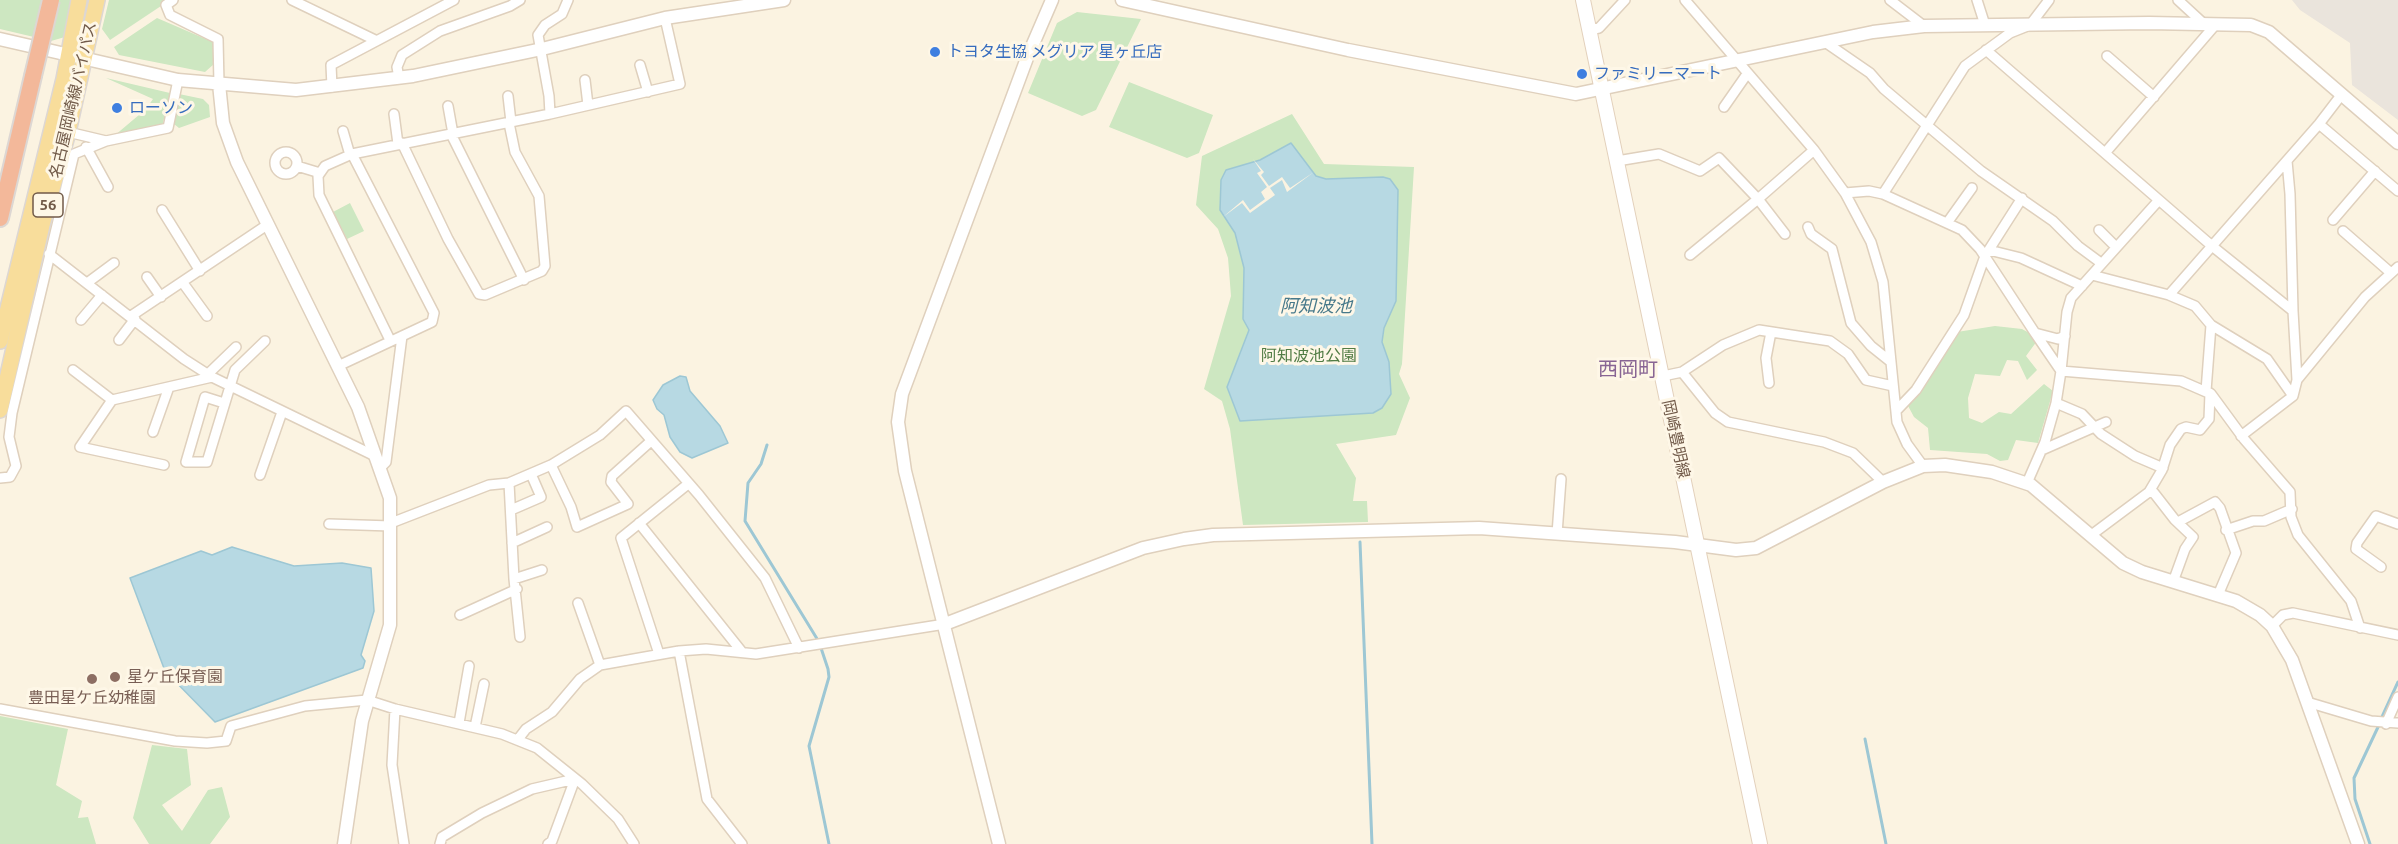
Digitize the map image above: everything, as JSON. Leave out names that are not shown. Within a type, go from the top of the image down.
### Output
[{"type":"highway","points":[[0,218],[42,0]]},
{"type":"highway","points":[[0,187],[51,0]]},
{"type":"main road","name":"名古屋岡崎線バイパス","points":[[0,341],[64,79],[79,0]]},
{"type":"main road","name":"名古屋岡崎線バイパス","points":[[0,410],[42,225],[68,132],[97,0]]},
{"type":"main road","name":"岡崎豊明線","points":[[1583,0],[1760,844]]},
{"type":"street","points":[[173,0],[166,5],[170,15],[218,39],[223,123],[230,142],[267,225],[358,407],[390,498],[390,625],[367,700],[344,844]]},
{"type":"street","points":[[292,0],[375,40]]},
{"type":"street","points":[[332,87],[330,65],[454,0]]},
{"type":"street","points":[[399,78],[397,67],[402,55],[440,32],[510,6],[520,0]]},
{"type":"street","points":[[550,114],[538,34],[545,25],[562,14],[568,0]]},
{"type":"street","points":[[0,39],[178,80],[296,90],[399,78],[542,49],[719,4],[784,0]]},
{"type":"street","points":[[999,844],[905,471],[898,422],[902,394],[1027,58],[1052,0]]},
{"type":"street","points":[[1122,0],[1562,94],[1602,90],[1873,32],[1924,26],[2210,24],[2261,27],[2398,143]]},
{"type":"street","points":[[1590,30],[1599,28],[1624,0]]},
{"type":"street","points":[[1685,0],[1814,150],[1845,193],[1871,242],[1883,282],[1900,433],[1923,466]]},
{"type":"street","points":[[1890,0],[1924,26]]},
{"type":"street","points":[[1977,0],[1985,25]]},
{"type":"street","points":[[1883,194],[1965,66],[2010,33],[2030,25],[2049,0]]},
{"type":"street","points":[[2178,0],[2210,24]]},
{"type":"street","points":[[390,340],[319,195],[320,173],[328,164],[351,154],[550,114],[680,84],[665,18]]},
{"type":"street","points":[[2105,153],[2154,96],[2210,24]]},
{"type":"street","points":[[1826,42],[1870,73],[1884,89],[1982,171],[2053,221],[2101,263]]},
{"type":"street","points":[[1986,50],[2212,246],[2293,311]]},
{"type":"street","points":[[2107,56],[2154,96]]},
{"type":"street","points":[[640,65],[648,92]]},
{"type":"street","points":[[1724,107],[1747,74]]},
{"type":"street","points":[[0,478],[10,477],[16,466],[9,437],[12,413],[74,154],[86,147],[106,141],[168,128],[178,80]]},
{"type":"street","points":[[585,80],[588,105]]},
{"type":"street","points":[[2169,295],[2319,124],[2342,94]]},
{"type":"street","points":[[394,114],[400,144],[436,216],[479,294],[485,295],[524,280],[544,269],[538,196],[515,153],[508,96]]},
{"type":"street","points":[[448,106],[452,134],[524,280]]},
{"type":"street","points":[[2319,124],[2398,191]]},
{"type":"street","points":[[338,366],[432,322],[434,313],[351,154],[343,131]]},
{"type":"street","points":[[68,132],[106,141]]},
{"type":"street","points":[[86,147],[108,187]]},
{"type":"street","points":[[1690,255],[1814,150]]},
{"type":"street","points":[[1617,161],[1659,154],[1700,171],[1719,158],[1758,199],[1785,234]]},
{"type":"street","points":[[2241,436],[2293,396],[2297,380],[2287,161]]},
{"type":"street","points":[[297,166],[320,173]]},
{"type":"street","points":[[2333,220],[2374,171]]},
{"type":"street","points":[[1947,223],[1972,188]]},
{"type":"street","points":[[1845,193],[1869,191],[1883,194],[1962,230],[1987,253],[2061,371]]},
{"type":"street","points":[[1896,411],[1916,390],[1964,315],[1987,253],[2022,198]]},
{"type":"street","points":[[2027,483],[2042,450],[2056,403],[2072,298],[2159,200]]},
{"type":"street","points":[[162,210],[200,271]]},
{"type":"street","points":[[119,340],[133,317],[267,225]]},
{"type":"street","points":[[1808,227],[1811,234],[1832,249],[1851,323],[1870,346],[1891,362]]},
{"type":"street","points":[[2099,230],[2116,247]]},
{"type":"street","points":[[2297,380],[2365,297],[2395,270],[2343,231]]},
{"type":"street","points":[[1987,253],[2021,258],[2082,286]]},
{"type":"street","points":[[49,254],[133,317],[184,359],[210,375],[377,462],[386,462],[402,336]]},
{"type":"street","points":[[87,283],[114,263]]},
{"type":"street","points":[[2092,274],[2169,295],[2195,306],[2211,325],[2267,359],[2293,396]]},
{"type":"street","points":[[147,277],[161,297]]},
{"type":"street","points":[[183,282],[207,316]]},
{"type":"street","points":[[81,320],[102,295]]},
{"type":"street","points":[[2090,536],[2149,492],[2163,468],[2170,445],[2183,427],[2200,430],[2209,419],[2211,325]]},
{"type":"street","points":[[1663,376],[1682,372],[1723,345],[1753,331],[1830,341],[1848,354],[1866,380],[1893,386]]},
{"type":"street","points":[[1769,383],[1766,358],[1771,332]]},
{"type":"street","points":[[2036,333],[2058,339],[2065,336]]},
{"type":"street","points":[[224,403],[205,397],[186,462],[207,462],[235,370],[265,340]]},
{"type":"street","points":[[164,465],[80,447],[112,400],[210,375],[236,347]]},
{"type":"street","points":[[73,370],[112,400]]},
{"type":"street","points":[[2061,371],[2181,381],[2208,392],[2241,436],[2290,492],[2298,535],[2351,602],[2360,628]]},
{"type":"street","points":[[1682,372],[1715,413],[1728,423],[1824,442],[1852,453],[1883,482]]},
{"type":"street","points":[[153,432],[169,387]]},
{"type":"street","points":[[2056,403],[2082,414],[2094,428],[2135,456],[2163,468]]},
{"type":"street","points":[[329,524],[391,524],[489,485],[510,483],[551,465],[600,435],[626,411],[770,586],[799,648]]},
{"type":"street","points":[[260,475],[282,412]]},
{"type":"street","points":[[2042,450],[2106,422]]},
{"type":"street","points":[[551,465],[571,507],[577,526],[628,504],[611,482],[612,476],[651,441]]},
{"type":"street","points":[[519,738],[526,729],[552,712],[580,679],[600,665],[679,651],[756,654],[945,624],[1143,548],[1184,539],[1213,535],[1479,528],[1736,550],[1756,548],[1883,482],[1923,466],[1945,465],[1992,472],[2027,483],[2123,563],[2248,607],[2272,626],[2288,650],[2358,844]]},
{"type":"street","points":[[511,510],[541,497],[531,474]]},
{"type":"street","points":[[1557,534],[1561,479]]},
{"type":"street","points":[[510,483],[512,543],[520,637]]},
{"type":"street","points":[[659,654],[621,544],[621,538],[688,484]]},
{"type":"street","points":[[2149,492],[2158,496],[2193,537],[2184,549],[2173,582]]},
{"type":"street","points":[[2178,522],[2215,502],[2236,556],[2218,595]]},
{"type":"street","points":[[2226,530],[2253,521],[2264,521],[2292,509]]},
{"type":"street","points":[[2381,567],[2356,549],[2357,543],[2376,516],[2398,524]]},
{"type":"street","points":[[639,523],[742,652]]},
{"type":"street","points":[[512,543],[547,527]]},
{"type":"street","points":[[460,615],[542,570]]},
{"type":"street","points":[[578,603],[600,665]]},
{"type":"street","points":[[2272,626],[2283,615],[2293,612],[2398,635]]},
{"type":"street","points":[[679,651],[707,799],[742,844]]},
{"type":"street","points":[[459,723],[469,666]]},
{"type":"street","points":[[475,727],[484,684]]},
{"type":"street","points":[[2384,724],[2398,697]]},
{"type":"street","points":[[0,709],[175,741],[207,743],[226,741],[231,726],[263,717],[305,706],[367,700],[395,710],[519,738],[537,748],[618,819],[634,844]]},
{"type":"street","points":[[2307,702],[2371,721],[2384,724],[2398,723]]},
{"type":"street","points":[[395,710],[392,765],[404,844]]},
{"type":"street","points":[[440,844],[442,837],[482,813],[532,789],[574,779]]},
{"type":"street","points":[[548,844],[552,841],[574,779]]},
{"type":"shaded area","points":[[2292,0],[2398,0],[2398,120],[2352,85],[2350,43],[2300,10]]},
{"type":"green space","points":[[0,0],[75,0],[65,37],[51,41],[0,29]]},
{"type":"green space","points":[[109,0],[170,0],[110,40],[102,29]]},
{"type":"green space","points":[[1077,12],[1141,19],[1096,110],[1082,116],[1028,93],[1057,23]]},
{"type":"green space","points":[[157,18],[215,43],[214,64],[205,72],[119,55],[114,47]]},
{"type":"green space","points":[[106,78],[170,93],[162,127],[114,136],[146,109],[153,99]]},
{"type":"green space","points":[[1129,82],[1213,115],[1199,153],[1187,158],[1109,127]]},
{"type":"green space","points":[[179,94],[203,99],[209,105],[210,117],[179,128],[174,124]]},
{"type":"green space","name":"阿知波池公園","points":[[1292,114],[1324,164],[1414,167],[1402,364],[1399,374],[1410,398],[1396,435],[1336,444],[1356,478],[1353,501],[1367,501],[1368,522],[1243,525],[1230,429],[1222,401],[1204,389],[1231,296],[1228,258],[1218,229],[1196,205],[1202,156]]},
{"type":"green space","points":[[350,203],[364,231],[347,239],[333,212]]},
{"type":"green space","points":[[1995,326],[2022,329],[2033,335],[2037,341],[2026,356],[2037,370],[2027,380],[2018,361],[2007,360],[2000,376],[1975,374],[1968,398],[1969,418],[1982,423],[1999,412],[2011,414],[2044,384],[2053,391],[2038,443],[2016,440],[2008,460],[2000,461],[1987,454],[1930,450],[1928,428],[1914,417],[1907,404],[1957,332]]},
{"type":"green space","points":[[0,716],[68,729],[56,785],[82,801],[78,818],[88,817],[96,844],[0,844]]},
{"type":"green space","points":[[152,745],[187,749],[191,785],[162,805],[182,831],[208,790],[222,787],[230,817],[210,844],[149,844],[133,818]]},
{"type":"water","name":"阿知波池","points":[[1291,143],[1316,176],[1326,179],[1383,177],[1390,179],[1398,190],[1396,301],[1384,328],[1382,342],[1389,362],[1391,394],[1382,408],[1373,413],[1240,421],[1227,387],[1249,330],[1243,319],[1244,268],[1235,233],[1220,210],[1221,180],[1226,170],[1260,160]]},
{"type":"water","points":[[680,376],[686,377],[690,391],[720,426],[728,443],[692,458],[680,452],[670,437],[664,415],[657,409],[653,400],[663,385]]},
{"type":"water","points":[[232,547],[294,566],[342,563],[371,568],[374,611],[361,655],[365,661],[363,668],[215,722],[165,671],[130,578],[201,551],[212,555]]},
{"type":"pier","points":[[1253,159],[1264,172],[1261,175],[1269,186],[1282,177],[1290,188],[1314,172],[1287,192],[1282,180],[1270,188],[1275,195],[1250,213],[1242,203],[1223,217],[1243,200],[1250,210],[1265,199],[1261,192],[1267,187],[1257,173],[1261,171]]},
{"type":"waterway","points":[[767,445],[761,464],[748,483],[745,521],[819,642],[828,669],[829,677],[809,746],[829,844]]},
{"type":"waterway","points":[[1360,542],[1372,844]]},
{"type":"waterway","points":[[2381,719],[2398,682]]},
{"type":"waterway","points":[[2370,844],[2355,799],[2354,778],[2379,725]]},
{"type":"waterway","points":[[1865,739],[1886,844]]},
{"type":"place","name":"トヨタ生協 メグリア 星ヶ丘店","points":[[935,52]]},
{"type":"place","name":"ファミリーマート","points":[[1582,74]]},
{"type":"place","name":"ローソン","points":[[117,108]]},
{"type":"place","name":"星ケ丘保育園","points":[[115,677]]},
{"type":"place","name":"豊田星ケ丘幼稚園","points":[[92,679]]},
{"type":"district","name":"西岡町","points":[[1628,369]]}]
